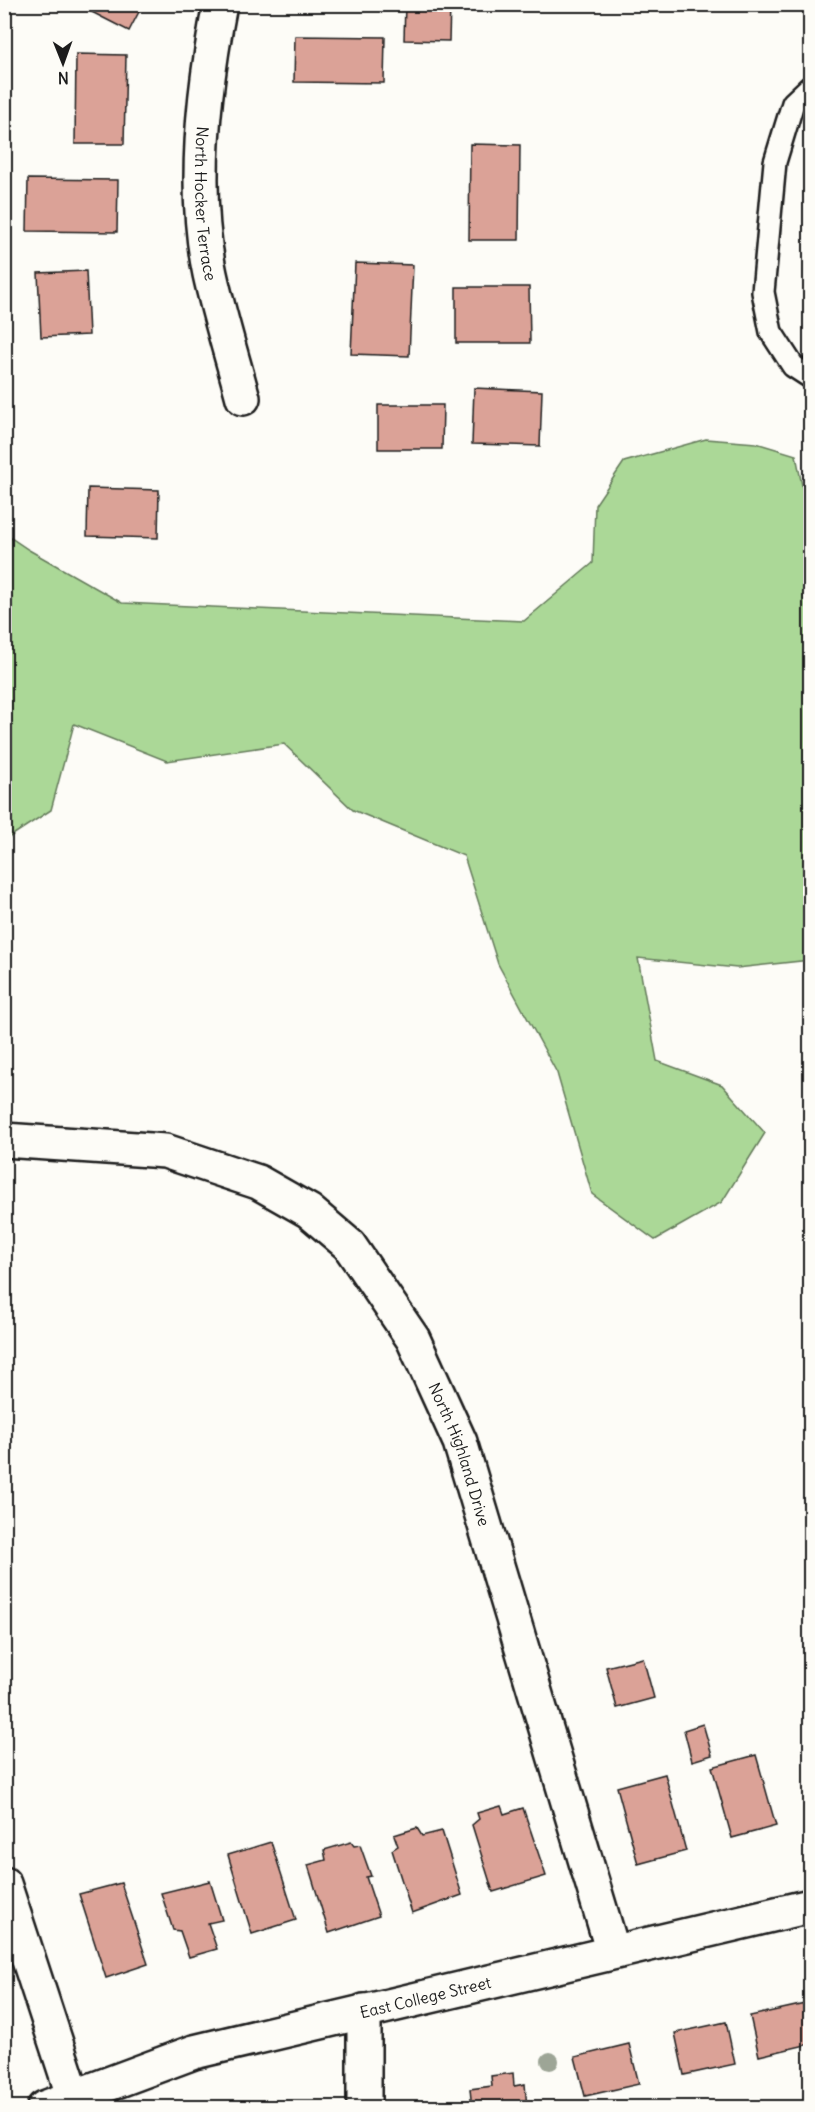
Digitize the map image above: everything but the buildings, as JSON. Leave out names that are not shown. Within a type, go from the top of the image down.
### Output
[{"type":"street","name":"North Hocker Terrace","points":[[220,4],[203,120],[202,213],[210,272],[243,398]]},
{"type":"street","name":"North Highland Drive","points":[[4,1140],[165,1151],[258,1182],[309,1211],[349,1245],[413,1338],[460,1442],[613,1952]]},
{"type":"street","points":[[4,1884],[73,2095]]},
{"type":"street","name":"East College Street","points":[[44,2108],[73,2095],[194,2052],[810,1906]]},
{"type":"street","points":[[364,2011],[364,2108]]},
{"type":"lane","points":[[810,87],[793,103],[775,162],[763,292],[771,332],[793,366],[810,377]]},
{"type":"green space","points":[[706,439],[756,443],[796,455],[810,526],[810,960],[737,968],[638,958],[657,1061],[722,1085],[765,1133],[722,1202],[655,1240],[592,1194],[557,1073],[498,964],[464,856],[353,810],[284,744],[167,761],[74,724],[51,810],[5,840],[5,534],[122,603],[524,621],[593,563],[595,505],[624,462]]}]
